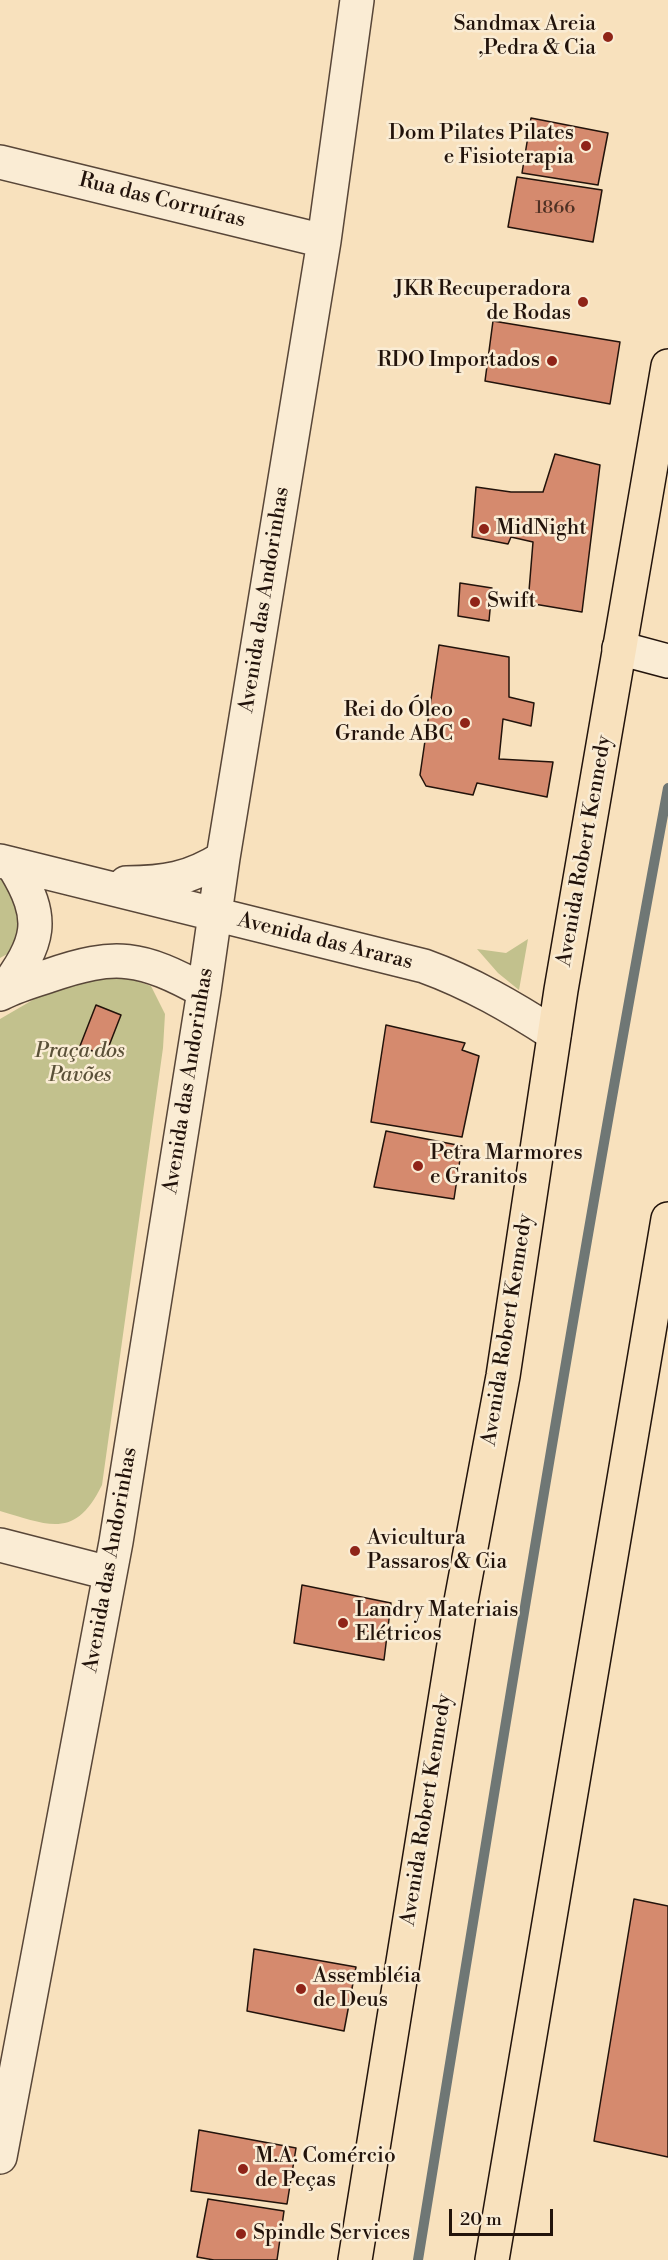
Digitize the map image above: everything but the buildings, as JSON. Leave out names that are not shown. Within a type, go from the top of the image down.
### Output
[{"type":"main road","name":"Avenida Robert Kennedy","points":[[355,2260],[460,1601],[503,1376],[554,1034],[668,366]]},
{"type":"main road","points":[[492,2260],[668,1219]]},
{"type":"street","name":"Avenida das Andorinhas","points":[[0,2157],[116,1542],[223,858],[324,241],[357,0]]},
{"type":"street","name":"Rua das Corruíras","points":[[0,162],[324,241]]},
{"type":"street","points":[[620,648],[659,659]]},
{"type":"street","name":"Avenida das Araras","points":[[82,883],[167,882],[192,875],[223,858]]},
{"type":"street","name":"Avenida das Araras","points":[[7,863],[424,966],[458,978],[496,997],[554,1034]]},
{"type":"street","name":"Avenida das Araras","points":[[2,993],[18,972],[29,951],[35,932],[35,917],[29,891],[7,863]]},
{"type":"street","points":[[2,993],[94,962],[121,960],[154,966],[204,991]]},
{"type":"street","points":[[0,1545],[109,1573]]},
{"type":"green space","points":[[0,876],[16,888],[20,947],[0,958]]},
{"type":"green space","points":[[528,939],[519,990],[498,973],[477,949],[506,953]]},
{"type":"green space","name":"Praça dos Pavões","points":[[74,976],[128,978],[151,986],[165,1014],[163,1048],[102,1485],[82,1514],[71,1521],[59,1524],[33,1521],[0,1511],[0,1019]]},
{"type":"waterway","points":[[418,2260],[570,1339],[668,788]]},
{"type":"place","name":"Sandmax Areia ,Pedra & Cia","points":[[608,37]]},
{"type":"place","name":"Dom Pilates Pilates e Fisioterapia","points":[[586,146]]},
{"type":"place","name":"JKR Recuperadora de Rodas","points":[[583,302]]},
{"type":"place","name":"RDO Importados","points":[[552,361]]},
{"type":"place","name":"MidNight","points":[[484,529]]},
{"type":"place","name":"Swift","points":[[475,602]]},
{"type":"place","name":"Rei do Óleo Grande ABC","points":[[465,723]]},
{"type":"place","name":"Petra Marmores e Granitos","points":[[418,1166]]},
{"type":"place","name":"Avicultura Passaros & Cia","points":[[355,1551]]},
{"type":"place","name":"Landry Materiais Elétricos","points":[[343,1623]]},
{"type":"place","name":"Assembléia de Deus","points":[[301,1989]]},
{"type":"place","name":"M.A. Comércio de Peças","points":[[243,2169]]},
{"type":"place","name":"Spindle Services","points":[[241,2234]]}]
